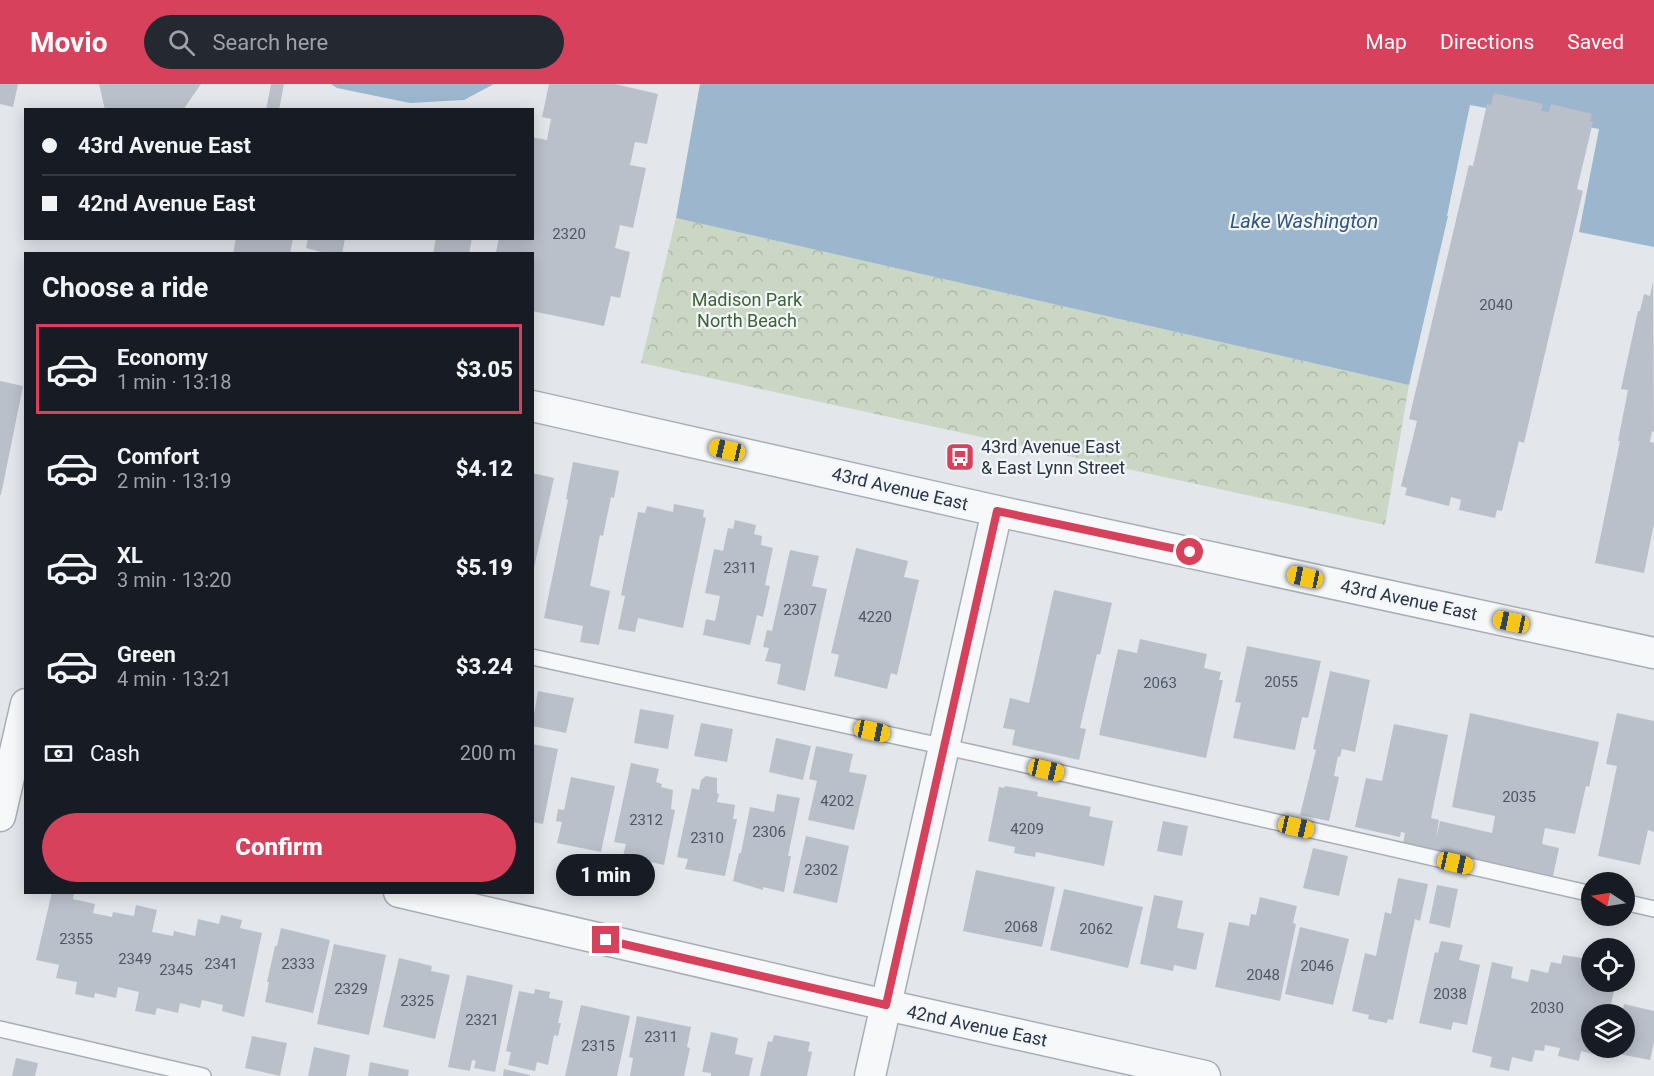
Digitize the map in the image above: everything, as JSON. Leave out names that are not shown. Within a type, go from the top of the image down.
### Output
[{"type":"street","name":"43rd Avenue East","points":[[534,406],[997,511],[1654,653]]},
{"type":"street","points":[[870,1076],[997,511]]},
{"type":"street","points":[[10,808],[24,717]]},
{"type":"street","name":"42nd Avenue East","points":[[408,894],[1205,1076]]},
{"type":"lane","points":[[534,657],[944,747],[1581,892]]},
{"type":"lane","points":[[1635,905],[1654,909]]},
{"type":"lane","points":[[0,1029],[203,1076]]},
{"type":"green space","name":"Madison Park North Beach","points":[[676,218],[1409,385],[1385,525],[641,363]]},
{"type":"water","points":[[331,84],[494,84],[464,100],[410,103],[337,88]]},
{"type":"water","name":"Lake Washington","points":[[700,84],[1654,84],[1654,258],[1448,216],[1409,385],[676,218]]},
{"type":"pier","points":[[1470,105],[1599,129],[1579,232],[1654,247],[1654,260],[1447,216]]},
{"type":"building","points":[[0,84],[18,84],[13,107],[0,104]]},
{"type":"building","points":[[99,84],[201,84],[184,108],[105,108]]},
{"type":"building","points":[[271,84],[284,84],[279,108],[266,108]]},
{"type":"building","points":[[549,84],[615,84],[658,94],[647,144],[635,142],[630,165],[646,168],[633,228],[620,225],[615,248],[630,252],[620,298],[611,296],[604,326],[534,311],[534,252],[496,252],[499,240],[534,240],[534,137],[547,140],[551,119],[542,117]]},
{"type":"building","points":[[1494,93],[1543,104],[1541,111],[1549,112],[1551,104],[1592,114],[1590,121],[1593,122],[1577,189],[1583,191],[1524,443],[1519,441],[1502,511],[1497,510],[1495,518],[1459,510],[1461,500],[1451,497],[1449,506],[1405,495],[1407,488],[1401,486],[1417,421],[1409,419],[1469,165],[1473,166],[1487,104],[1491,105]]},
{"type":"building","points":[[236,240],[293,240],[290,252],[233,252]]},
{"type":"building","points":[[308,240],[345,240],[342,252],[321,252],[306,248]]},
{"type":"building","points":[[436,240],[472,240],[469,252],[433,252]]},
{"type":"building","points":[[1653,282],[1654,432],[1652,431],[1650,442],[1654,443],[1654,524],[1644,573],[1595,563],[1628,390],[1621,389],[1638,311],[1640,311],[1644,294],[1650,296]]},
{"type":"building","points":[[0,381],[23,386],[1,495],[0,495]]},
{"type":"building","points":[[573,462],[619,471],[603,536],[600,535],[590,586],[610,591],[599,645],[580,642],[583,626],[544,618],[568,500],[566,499]]},
{"type":"building","points":[[534,473],[554,478],[534,568]]},
{"type":"building","points":[[674,504],[704,510],[703,517],[706,518],[683,628],[638,618],[635,632],[618,629],[625,596],[621,595],[638,512],[645,513],[647,506],[673,512]]},
{"type":"building","points":[[735,520],[756,525],[754,534],[762,536],[761,545],[773,548],[765,585],[770,586],[763,617],[757,615],[750,645],[703,635],[706,619],[715,621],[720,596],[705,593],[714,549],[723,551],[728,528],[733,529]]},
{"type":"building","points":[[856,548],[908,561],[904,577],[919,580],[897,675],[891,673],[887,689],[834,676],[839,655],[831,653]]},
{"type":"building","points":[[790,550],[819,556],[812,586],[827,589],[805,691],[777,684],[781,664],[765,661],[769,648],[763,647],[767,630],[772,631]]},
{"type":"building","points":[[1054,590],[1112,603],[1100,655],[1097,654],[1080,728],[1086,729],[1079,760],[1012,745],[1015,730],[1003,728],[1010,698],[1029,703]]},
{"type":"building","points":[[1140,639],[1207,654],[1204,668],[1221,672],[1219,680],[1223,680],[1206,758],[1099,735],[1118,649],[1137,653]]},
{"type":"building","points":[[1247,646],[1321,661],[1308,718],[1302,717],[1295,750],[1233,738],[1241,703],[1235,702]]},
{"type":"building","points":[[1330,671],[1370,680],[1355,752],[1342,749],[1340,757],[1338,756],[1334,776],[1339,777],[1329,821],[1300,815],[1316,750],[1313,749]]},
{"type":"building","points":[[538,691],[574,698],[566,733],[534,726]]},
{"type":"building","points":[[640,709],[674,715],[668,749],[634,743]]},
{"type":"building","points":[[1470,713],[1599,742],[1575,834],[1545,828],[1542,844],[1559,848],[1553,876],[1433,849],[1432,854],[1402,848],[1405,833],[1401,832],[1400,837],[1355,827],[1366,778],[1382,781],[1394,724],[1448,735],[1431,818],[1439,820],[1436,839],[1440,821],[1492,833],[1495,816],[1452,807]]},
{"type":"building","points":[[1617,713],[1654,721],[1654,832],[1648,830],[1640,865],[1598,856],[1617,766],[1606,764]]},
{"type":"building","points":[[701,723],[733,729],[727,762],[694,756]]},
{"type":"building","points":[[776,738],[811,746],[803,780],[769,772]]},
{"type":"building","points":[[534,744],[558,749],[543,824],[534,822]]},
{"type":"building","points":[[816,746],[853,754],[849,772],[867,775],[854,830],[808,820],[817,781],[809,779]]},
{"type":"building","points":[[631,763],[659,769],[656,782],[662,784],[661,787],[673,790],[671,809],[675,810],[664,865],[623,856],[626,844],[614,842]]},
{"type":"building","points":[[706,776],[717,778],[717,793],[719,794],[717,802],[735,805],[733,819],[737,819],[725,876],[685,869],[688,859],[677,857],[692,788],[699,790],[701,780]]},
{"type":"building","points":[[571,777],[615,786],[601,852],[557,843],[562,822],[556,821],[558,809],[564,810]]},
{"type":"building","points":[[1005,786],[1038,792],[1037,796],[1091,807],[1089,816],[1113,821],[1104,866],[1036,852],[1035,857],[1014,853],[1015,847],[988,841],[999,787],[1004,788]]},
{"type":"building","points":[[777,794],[800,798],[788,856],[791,856],[784,892],[763,887],[763,890],[733,881],[750,807],[774,812]]},
{"type":"building","points":[[1163,821],[1188,826],[1182,856],[1157,851]]},
{"type":"building","points":[[806,836],[849,846],[837,903],[793,893]]},
{"type":"building","points":[[1313,848],[1348,856],[1339,896],[1303,888]]},
{"type":"building","points":[[976,870],[1055,887],[1042,947],[963,931]]},
{"type":"building","points":[[1398,878],[1428,884],[1420,921],[1415,919],[1393,1020],[1388,1019],[1387,1023],[1368,1019],[1369,1015],[1352,1011],[1365,953],[1376,956],[1385,912],[1391,914]]},
{"type":"building","points":[[1437,885],[1458,889],[1450,928],[1429,923]]},
{"type":"building","points":[[1064,889],[1143,907],[1128,968],[1050,950]]},
{"type":"building","points":[[52,894],[74,894],[73,899],[95,904],[93,913],[112,917],[113,912],[134,916],[136,905],[157,910],[152,932],[173,936],[174,931],[195,936],[198,919],[219,924],[221,915],[242,920],[240,928],[262,933],[244,1017],[222,1011],[223,1005],[202,1000],[200,1008],[180,1003],[178,1013],[157,1008],[155,1015],[135,1011],[139,992],[118,987],[116,998],[95,993],[94,998],[75,994],[77,982],[56,978],[59,965],[36,960]]},
{"type":"building","points":[[1154,895],[1183,901],[1177,928],[1204,933],[1196,970],[1174,965],[1173,971],[1140,964]]},
{"type":"building","points":[[1260,897],[1297,906],[1293,923],[1296,924],[1280,1001],[1215,987],[1229,922],[1249,926],[1251,914],[1256,915]]},
{"type":"building","points":[[1300,927],[1349,939],[1333,1005],[1285,994]]},
{"type":"building","points":[[281,928],[330,940],[313,1013],[265,1002],[269,982],[267,982]]},
{"type":"building","points":[[1441,941],[1463,945],[1459,960],[1480,965],[1467,1025],[1453,1022],[1451,1030],[1419,1023],[1435,952],[1438,953]]},
{"type":"building","points":[[334,944],[386,955],[369,1035],[317,1024]]},
{"type":"building","points":[[1563,955],[1581,958],[1581,992],[1614,992],[1611,1004],[1581,1004],[1579,1061],[1558,1056],[1560,1048],[1545,1045],[1544,1051],[1535,1050],[1532,1062],[1512,1057],[1509,1071],[1490,1067],[1492,1057],[1472,1052],[1492,962],[1513,967],[1511,978],[1528,982],[1531,969],[1548,973],[1551,962],[1561,964]]},
{"type":"building","points":[[399,958],[432,966],[431,971],[450,975],[435,1039],[383,1027]]},
{"type":"building","points":[[467,975],[513,985],[495,1072],[474,1068],[476,1061],[472,1060],[470,1071],[448,1067]]},
{"type":"building","points":[[535,989],[550,992],[549,998],[563,1001],[558,1023],[561,1023],[558,1036],[554,1035],[548,1065],[537,1062],[535,1071],[508,1065],[511,1052],[506,1051],[519,991],[534,994]]},
{"type":"building","points":[[581,1005],[630,1016],[617,1076],[565,1076]]},
{"type":"building","points":[[1635,1007],[1654,1011],[1654,1042],[1650,1060],[1635,1057]]},
{"type":"building","points":[[637,1016],[691,1027],[687,1047],[690,1048],[684,1076],[630,1076],[633,1058],[629,1057]]},
{"type":"building","points":[[711,1032],[738,1038],[735,1054],[753,1058],[749,1076],[711,1076],[711,1073],[702,1072]]},
{"type":"building","points":[[774,1035],[810,1042],[808,1051],[812,1052],[807,1076],[760,1076],[768,1041],[772,1042]]},
{"type":"building","points":[[252,1036],[287,1043],[280,1076],[245,1068]]},
{"type":"building","points":[[314,1047],[350,1055],[346,1076],[308,1076]]},
{"type":"building","points":[[16,1058],[38,1063],[35,1076],[12,1076]]},
{"type":"building","points":[[370,1062],[409,1070],[408,1076],[368,1076]]},
{"type":"building","points":[[504,1069],[530,1075],[530,1076],[503,1076]]},
{"type":"place","name":"43rd Avenue East & East Lynn Street","points":[[960,457]]},
{"type":"route","points":[[606,940],[886,1005],[997,511],[1190,552]]}]
